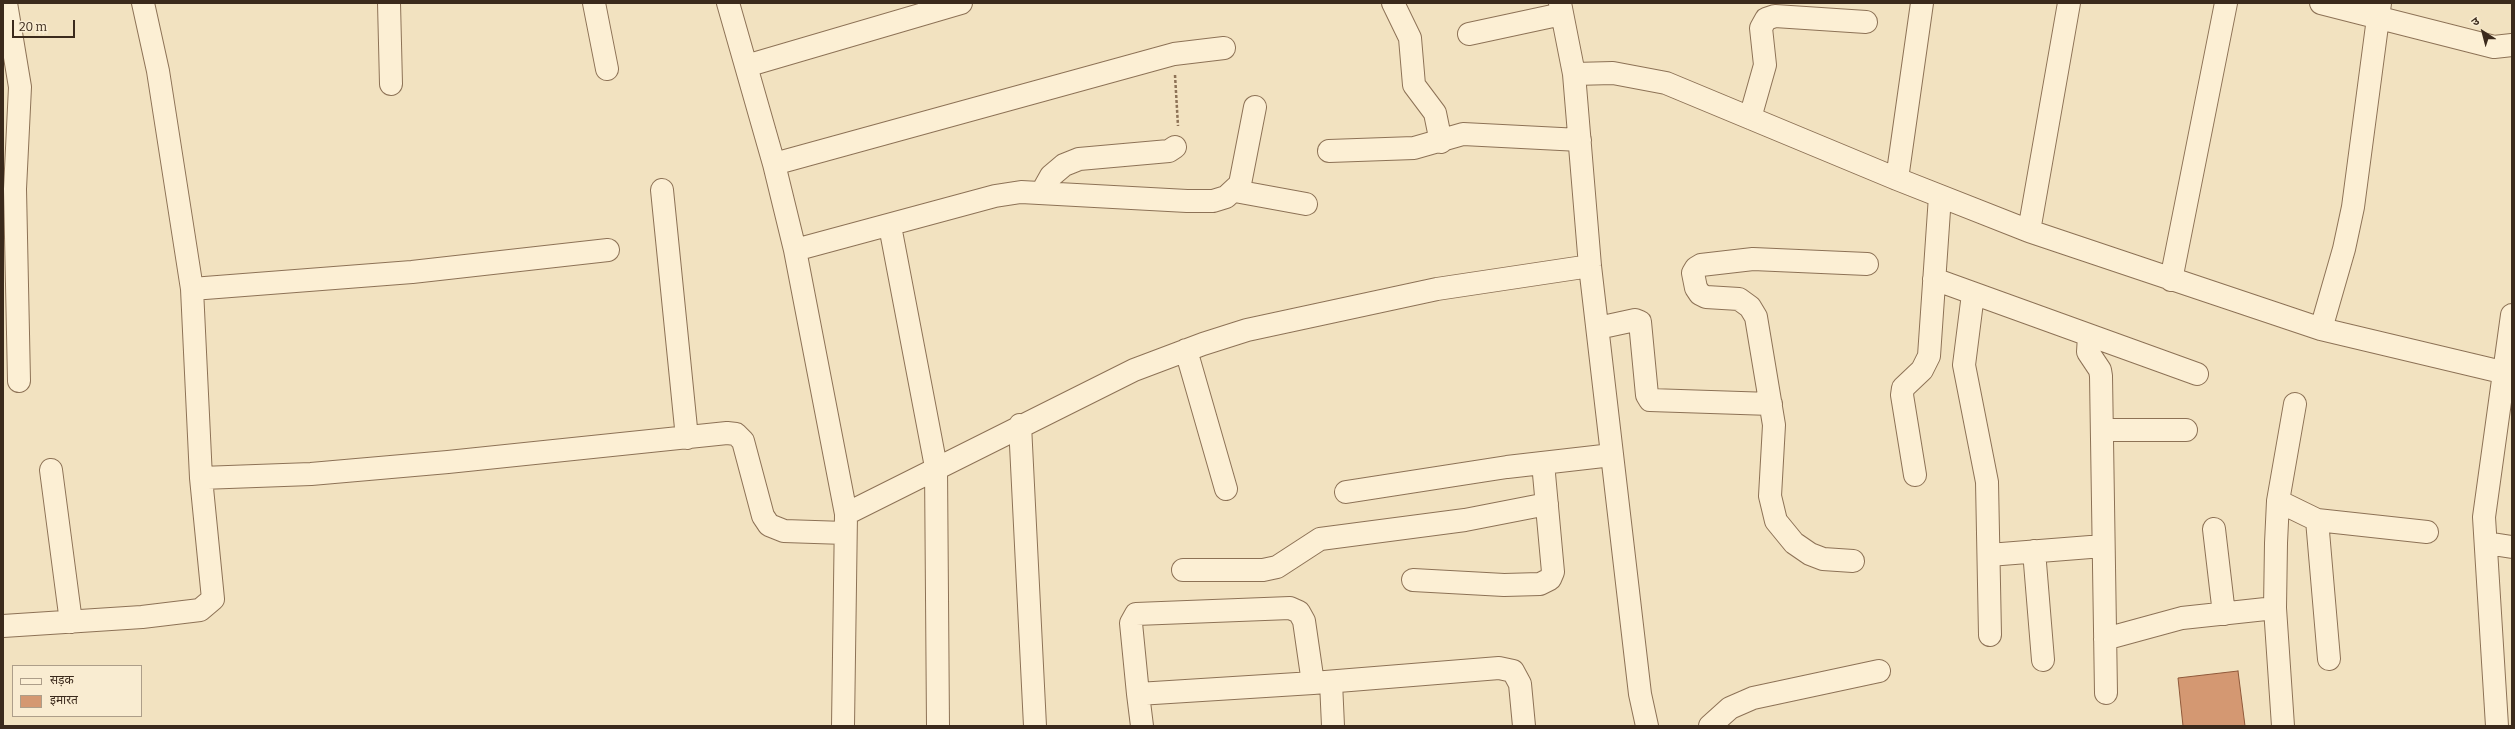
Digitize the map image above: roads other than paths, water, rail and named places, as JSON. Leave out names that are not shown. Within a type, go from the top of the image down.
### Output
[{"type":"street","points":[[6,3],[20,87],[15,189],[19,381]]},
{"type":"street","points":[[3,626],[142,617],[200,610],[212,599],[201,478],[192,289],[158,71],[143,3]]},
{"type":"street","points":[[389,3],[391,84]]},
{"type":"street","points":[[594,3],[607,69]]},
{"type":"street","points":[[728,3],[774,164],[795,250],[845,524],[843,726]]},
{"type":"street","points":[[746,66],[961,3]]},
{"type":"street","points":[[1393,3],[1410,38],[1414,85],[1435,113],[1441,142]]},
{"type":"street","points":[[1897,179],[1922,3]]},
{"type":"street","points":[[2029,231],[2069,3]]},
{"type":"street","points":[[2171,280],[2226,3]]},
{"type":"street","points":[[2321,3],[2378,10],[2494,47],[2512,45]]},
{"type":"street","points":[[1469,34],[1561,8],[1574,74],[1590,266],[1640,694],[1647,726]]},
{"type":"street","points":[[2321,329],[2344,249],[2353,206],[2378,10]]},
{"type":"street","points":[[1750,118],[1765,65],[1760,28],[1766,19],[1775,16],[1866,22]]},
{"type":"street","points":[[774,164],[1174,54],[1224,48]]},
{"type":"street","points":[[1574,74],[1613,73],[1638,76],[1666,83],[1897,179],[2029,231],[2105,255],[2171,280],[2321,329],[2506,373]]},
{"type":"street","points":[[795,250],[890,226],[995,196],[1021,192],[1212,201],[1226,197],[1235,191],[1240,184],[1255,107]]},
{"type":"street","points":[[1329,151],[1387,151],[1414,148],[1441,142],[1463,134],[1580,140]]},
{"type":"street","points":[[1042,192],[1051,176],[1064,165],[1079,159],[1169,151],[1175,147]]},
{"type":"street","points":[[662,190],[687,438]]},
{"type":"street","points":[[1235,191],[1306,204]]},
{"type":"street","points":[[1915,475],[1902,395],[1903,388],[1922,370],[1929,356],[1940,196]]},
{"type":"street","points":[[890,226],[936,467],[938,726]]},
{"type":"street","points":[[192,289],[412,272],[608,250]]},
{"type":"street","points":[[1853,561],[1822,559],[1810,554],[1794,543],[1776,520],[1770,496],[1775,445],[1772,404],[1756,317],[1750,307],[1739,299],[1706,297],[1700,294],[1696,288],[1693,273],[1696,268],[1701,265],[1753,259],[1867,264]]},
{"type":"street","points":[[201,478],[311,474],[736,434],[743,441],[763,516],[769,525],[784,531],[845,524],[936,467],[1134,370],[1186,350],[1247,330],[1437,289],[1590,266]]},
{"type":"street","points":[[1934,279],[2197,374]]},
{"type":"street","points":[[1973,294],[1964,365],[1986,474],[1990,634]]},
{"type":"street","points":[[2497,726],[2486,543],[2486,492],[2506,373],[2512,315]]},
{"type":"street","points":[[1598,328],[1635,320],[1640,322],[1642,328],[1647,395],[1650,400],[1772,404]]},
{"type":"street","points":[[2089,336],[2088,352],[2100,370],[2101,376],[2106,693]]},
{"type":"street","points":[[1186,350],[1226,489]]},
{"type":"street","points":[[2282,726],[2275,608],[2278,501],[2295,404]]},
{"type":"street","points":[[1020,425],[1035,726]]},
{"type":"street","points":[[2103,430],[2186,430]]},
{"type":"street","points":[[1346,492],[1543,463],[1612,455]]},
{"type":"street","points":[[1413,580],[1504,585],[1546,582],[1552,572],[1543,463]]},
{"type":"street","points":[[51,470],[71,622]]},
{"type":"street","points":[[2278,501],[2318,520],[2427,532]]},
{"type":"street","points":[[1183,570],[1263,570],[1277,567],[1320,539],[1465,520],[1547,504]]},
{"type":"street","points":[[2318,520],[2329,659]]},
{"type":"street","points":[[2214,530],[2224,614]]},
{"type":"street","points":[[2486,543],[2512,548]]},
{"type":"street","points":[[1989,555],[2103,546]]},
{"type":"street","points":[[2034,551],[2043,660]]},
{"type":"street","points":[[1142,726],[1131,623],[1136,614],[1290,608],[1299,612],[1304,621],[1333,726]]},
{"type":"street","points":[[2105,640],[2182,618],[2275,608]]},
{"type":"street","points":[[1138,694],[1322,683],[1499,668],[1513,671],[1520,684],[1524,726]]},
{"type":"street","points":[[1710,726],[1730,708],[1753,698],[1879,671]]}]
